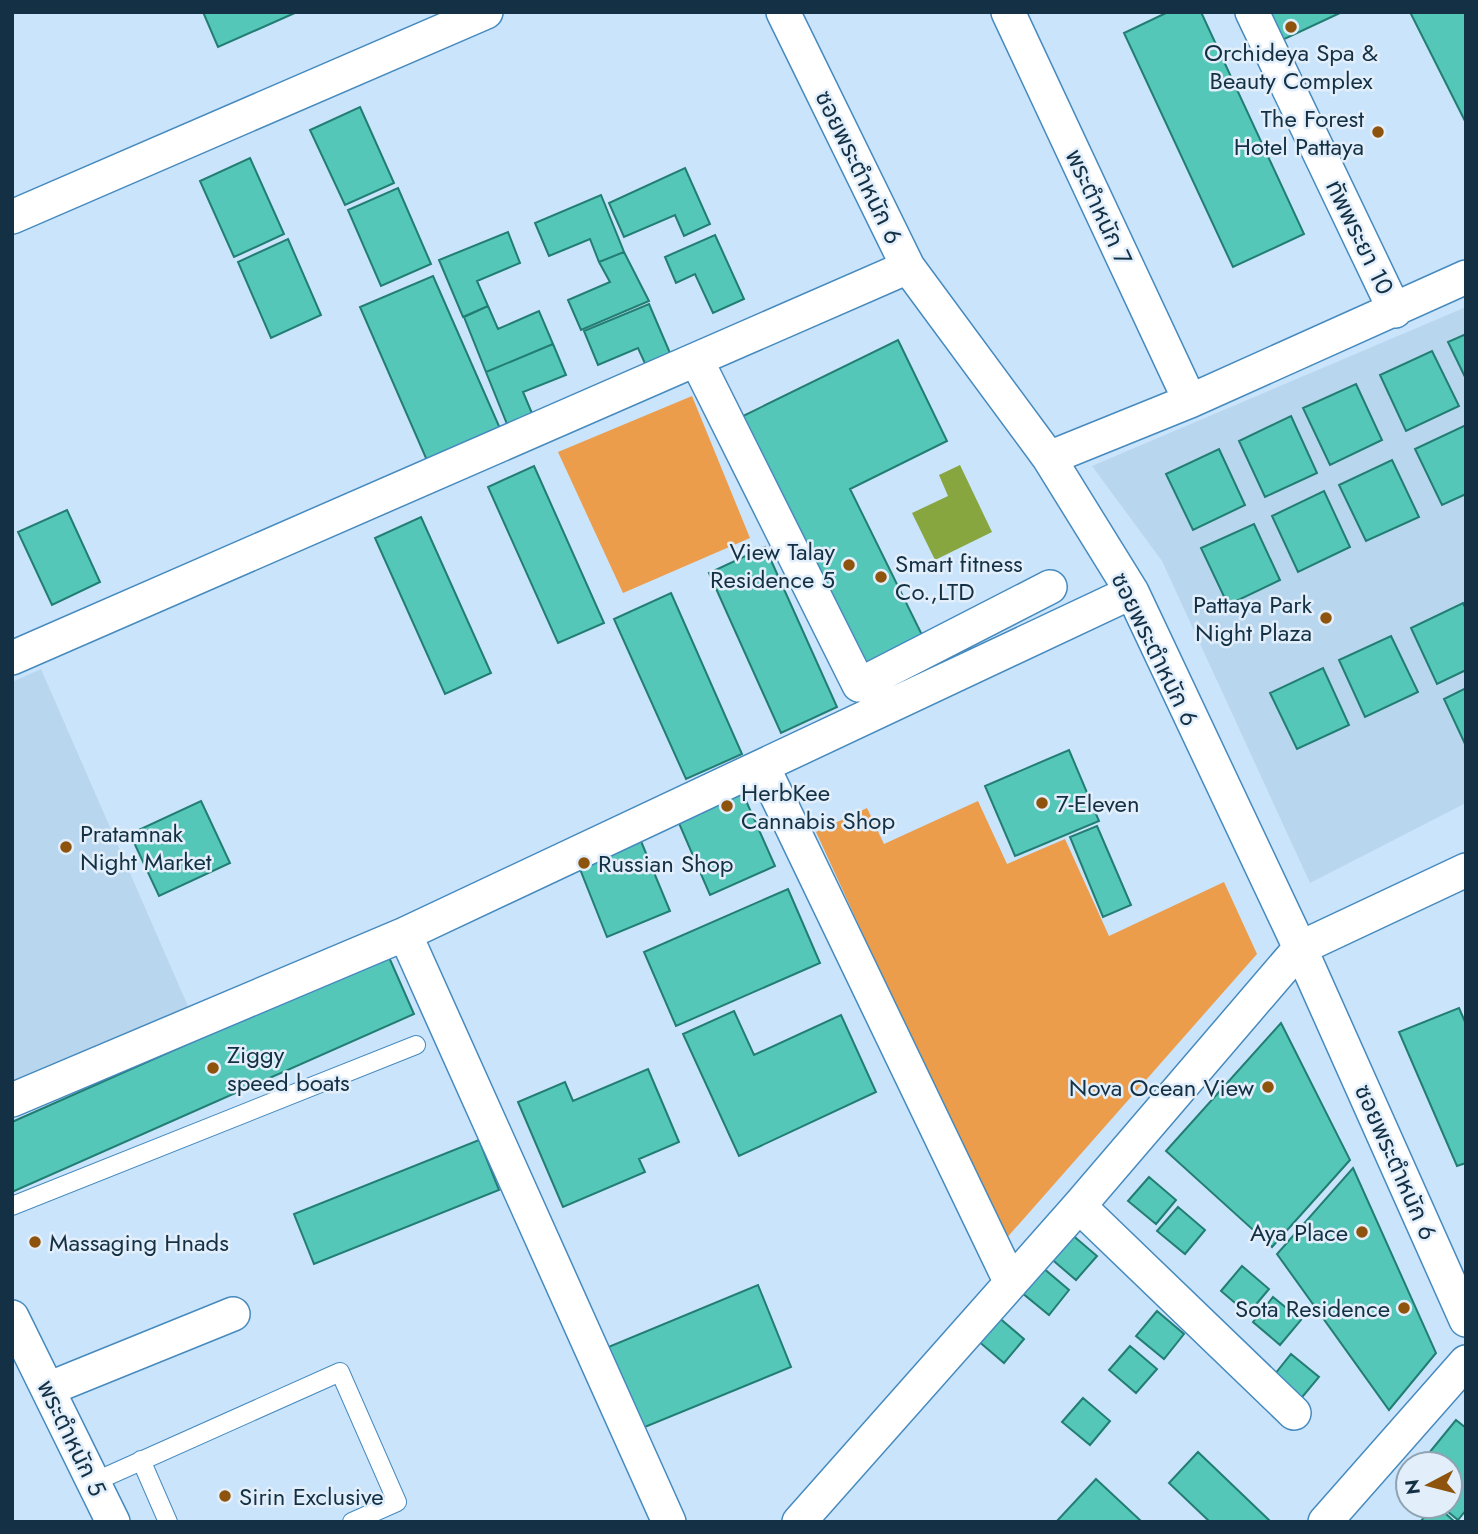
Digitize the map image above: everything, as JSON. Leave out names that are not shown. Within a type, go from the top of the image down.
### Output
[{"type":"street","points":[[12,217],[486,12]]},
{"type":"street","name":"ซอยพระตำหนัก 6","points":[[783,12],[908,267],[1049,458],[1132,592],[1300,948],[1466,1320]]},
{"type":"street","name":"พระตำหนัก 7","points":[[1008,12],[1190,401]]},
{"type":"street","name":"ทัพพระยา 10","points":[[1252,12],[1395,311]]},
{"type":"street","points":[[12,658],[908,267]]},
{"type":"street","points":[[1049,458],[1190,401],[1466,277]]},
{"type":"street","points":[[697,361],[859,685],[1050,587]]},
{"type":"street","points":[[12,1100],[405,934],[1132,592]]},
{"type":"street","points":[[762,767],[1011,1283]]},
{"type":"street","points":[[799,1522],[1079,1206],[1300,948],[1466,870]]},
{"type":"street","points":[[405,934],[669,1522]]},
{"type":"street","points":[[1079,1206],[1294,1413]]},
{"type":"street","points":[[48,1389],[233,1314]]},
{"type":"street","name":"พระตำหนัก 5","points":[[12,1317],[113,1522]]},
{"type":"street","points":[[1325,1522],[1466,1362]]},
{"type":"lane","points":[[12,1206],[416,1045]]},
{"type":"lane","points":[[94,1482],[340,1372],[397,1502],[352,1522]]},
{"type":"lane","points":[[141,1460],[168,1522]]},
{"type":"shaded area","name":"Pattaya Park Night Plaza","points":[[1466,307],[1466,803],[1310,883],[1162,561],[1092,466]]},
{"type":"shaded area","points":[[692,396],[750,538],[623,593],[558,452]]},
{"type":"shaded area","points":[[960,465],[992,532],[935,560],[912,513],[948,496],[939,475]]},
{"type":"shaded area","name":"Pratamnak Night Market","points":[[41,669],[191,1013],[12,1092],[12,682]]},
{"type":"shaded area","points":[[978,801],[1007,864],[1065,839],[1109,936],[1224,882],[1257,954],[1004,1241],[816,832],[867,808],[884,844]]},
{"type":"building","points":[[203,12],[297,12],[218,47]]},
{"type":"building","points":[[1168,12],[1201,12],[1304,234],[1233,267],[1124,33]]},
{"type":"building","name":"Orchideya Spa & Beauty Complex","points":[[1264,12],[1342,12],[1278,42]]},
{"type":"building","points":[[1410,12],[1466,12],[1466,123]]},
{"type":"building","points":[[360,107],[394,183],[345,205],[310,130]]},
{"type":"building","points":[[250,158],[284,234],[234,257],[200,181]]},
{"type":"building","points":[[685,168],[710,224],[684,236],[675,215],[624,237],[609,203]]},
{"type":"building","points":[[398,188],[431,264],[381,286],[348,210]]},
{"type":"building","points":[[601,195],[624,252],[599,262],[590,239],[549,256],[535,223]]},
{"type":"building","points":[[508,232],[520,263],[477,281],[488,306],[463,317],[439,260]]},
{"type":"building","points":[[715,235],[744,299],[713,313],[695,274],[676,283],[665,257]]},
{"type":"building","points":[[288,239],[321,315],[271,338],[238,262]]},
{"type":"building","points":[[624,252],[649,301],[581,330],[568,300],[610,282],[599,262]]},
{"type":"building","points":[[433,276],[502,433],[429,465],[360,307]]},
{"type":"building","points":[[649,304],[673,360],[648,370],[638,348],[598,365],[584,331]]},
{"type":"building","points":[[488,306],[498,329],[539,311],[553,344],[486,372],[464,317]]},
{"type":"building","points":[[1466,334],[1466,379],[1448,342]]},
{"type":"building","name":"View Talay Residence 5","points":[[898,340],[947,441],[850,489],[925,641],[862,673],[737,419]]},
{"type":"building","points":[[553,344],[566,375],[523,392],[534,418],[509,429],[486,372]]},
{"type":"building","points":[[1432,351],[1459,406],[1406,431],[1380,375]]},
{"type":"building","points":[[1356,384],[1382,440],[1330,465],[1303,408]]},
{"type":"building","points":[[1291,416],[1317,473],[1265,497],[1239,441]]},
{"type":"building","points":[[1466,425],[1466,494],[1442,505],[1415,449]]},
{"type":"building","points":[[1219,449],[1245,505],[1193,530],[1166,474]]},
{"type":"building","points":[[1392,460],[1419,517],[1366,541],[1339,485]]},
{"type":"building","points":[[534,466],[604,623],[558,643],[488,487]]},
{"type":"building","points":[[1324,491],[1350,547],[1298,572],[1272,516]]},
{"type":"building","points":[[67,510],[100,582],[52,605],[18,532]]},
{"type":"building","points":[[421,517],[491,673],[445,694],[375,538]]},
{"type":"building","points":[[1254,524],[1280,580],[1228,605],[1201,548]]},
{"type":"building","points":[[765,547],[837,707],[781,733],[709,573]]},
{"type":"building","points":[[671,593],[742,754],[686,779],[614,619]]},
{"type":"building","points":[[1463,603],[1466,609],[1466,670],[1437,684],[1411,628]]},
{"type":"building","points":[[1391,636],[1418,692],[1365,717],[1339,660]]},
{"type":"building","points":[[1323,668],[1349,725],[1297,749],[1270,693]]},
{"type":"building","points":[[1466,688],[1466,746],[1444,699]]},
{"type":"building","name":"7-Eleven","points":[[1069,750],[1099,821],[1015,856],[985,786]]},
{"type":"building","points":[[739,785],[775,866],[710,895],[675,814]]},
{"type":"building","points":[[201,801],[230,863],[159,896],[130,834]]},
{"type":"building","points":[[1097,826],[1131,905],[1103,917],[1070,837]]},
{"type":"building","points":[[638,834],[670,911],[607,937],[576,859]]},
{"type":"building","points":[[788,889],[820,963],[676,1026],[644,952]]},
{"type":"building","name":"Ziggy speed boats","points":[[388,955],[414,1014],[12,1192],[12,1122]]},
{"type":"building","points":[[1459,1008],[1466,1024],[1466,1163],[1457,1166],[1399,1032]]},
{"type":"building","points":[[734,1011],[754,1055],[841,1015],[876,1092],[739,1156],[683,1034]]},
{"type":"building","name":"Nova Ocean View","points":[[1281,1023],[1350,1160],[1272,1247],[1166,1151]]},
{"type":"building","points":[[648,1069],[679,1142],[639,1159],[645,1172],[563,1207],[518,1102],[565,1082],[573,1101]]},
{"type":"building","points":[[479,1140],[499,1190],[314,1264],[294,1214]]},
{"type":"building","points":[[1353,1168],[1436,1353],[1389,1410],[1277,1254]]},
{"type":"building","points":[[1149,1177],[1176,1200],[1156,1224],[1128,1201]]},
{"type":"building","points":[[1178,1207],[1205,1230],[1185,1254],[1157,1231]]},
{"type":"building","points":[[1070,1233],[1097,1256],[1076,1280],[1049,1257]]},
{"type":"building","points":[[1242,1266],[1269,1289],[1248,1314],[1221,1291]]},
{"type":"building","points":[[1042,1267],[1069,1290],[1049,1315],[1021,1292]]},
{"type":"building","points":[[758,1285],[791,1367],[640,1429],[606,1348]]},
{"type":"building","points":[[1273,1297],[1301,1320],[1280,1345],[1253,1322]]},
{"type":"building","points":[[1157,1311],[1184,1334],[1164,1359],[1136,1336]]},
{"type":"building","points":[[997,1316],[1024,1339],[1004,1363],[977,1340]]},
{"type":"building","points":[[1130,1346],[1157,1369],[1136,1393],[1109,1370]]},
{"type":"building","points":[[1291,1354],[1319,1377],[1298,1402],[1271,1379]]},
{"type":"building","points":[[1083,1398],[1110,1421],[1090,1445],[1062,1422]]},
{"type":"building","points":[[1456,1420],[1466,1428],[1464,1512],[1464,1450],[1431,1450]]},
{"type":"building","points":[[1198,1452],[1271,1522],[1210,1522],[1169,1483]]},
{"type":"building","points":[[1096,1479],[1142,1522],[1056,1522]]},
{"type":"building","points":[[1453,1520],[1455,1522],[1420,1522]]},
{"type":"place","name":"Orchideya Spa & Beauty Complex","points":[[1291,27]]},
{"type":"place","name":"The Forest Hotel Pattaya","points":[[1378,132]]},
{"type":"place","name":"View Talay Residence 5","points":[[849,565]]},
{"type":"place","name":"Smart fitness Co.,LTD","points":[[881,577]]},
{"type":"place","name":"Pattaya Park Night Plaza","points":[[1326,618]]},
{"type":"place","name":"7-Eleven","points":[[1042,803]]},
{"type":"place","name":"HerbKee Cannabis Shop","points":[[727,806]]},
{"type":"place","name":"Pratamnak Night Market","points":[[66,847]]},
{"type":"place","name":"Russian Shop","points":[[584,863]]},
{"type":"place","name":"Ziggy speed boats","points":[[213,1068]]},
{"type":"place","name":"Nova Ocean View","points":[[1268,1087]]},
{"type":"place","name":"Aya Place","points":[[1362,1232]]},
{"type":"place","name":"Massaging Hnads","points":[[35,1242]]},
{"type":"place","name":"Sota Residence","points":[[1404,1308]]},
{"type":"place","name":"Sirin Exclusive","points":[[225,1496]]}]
